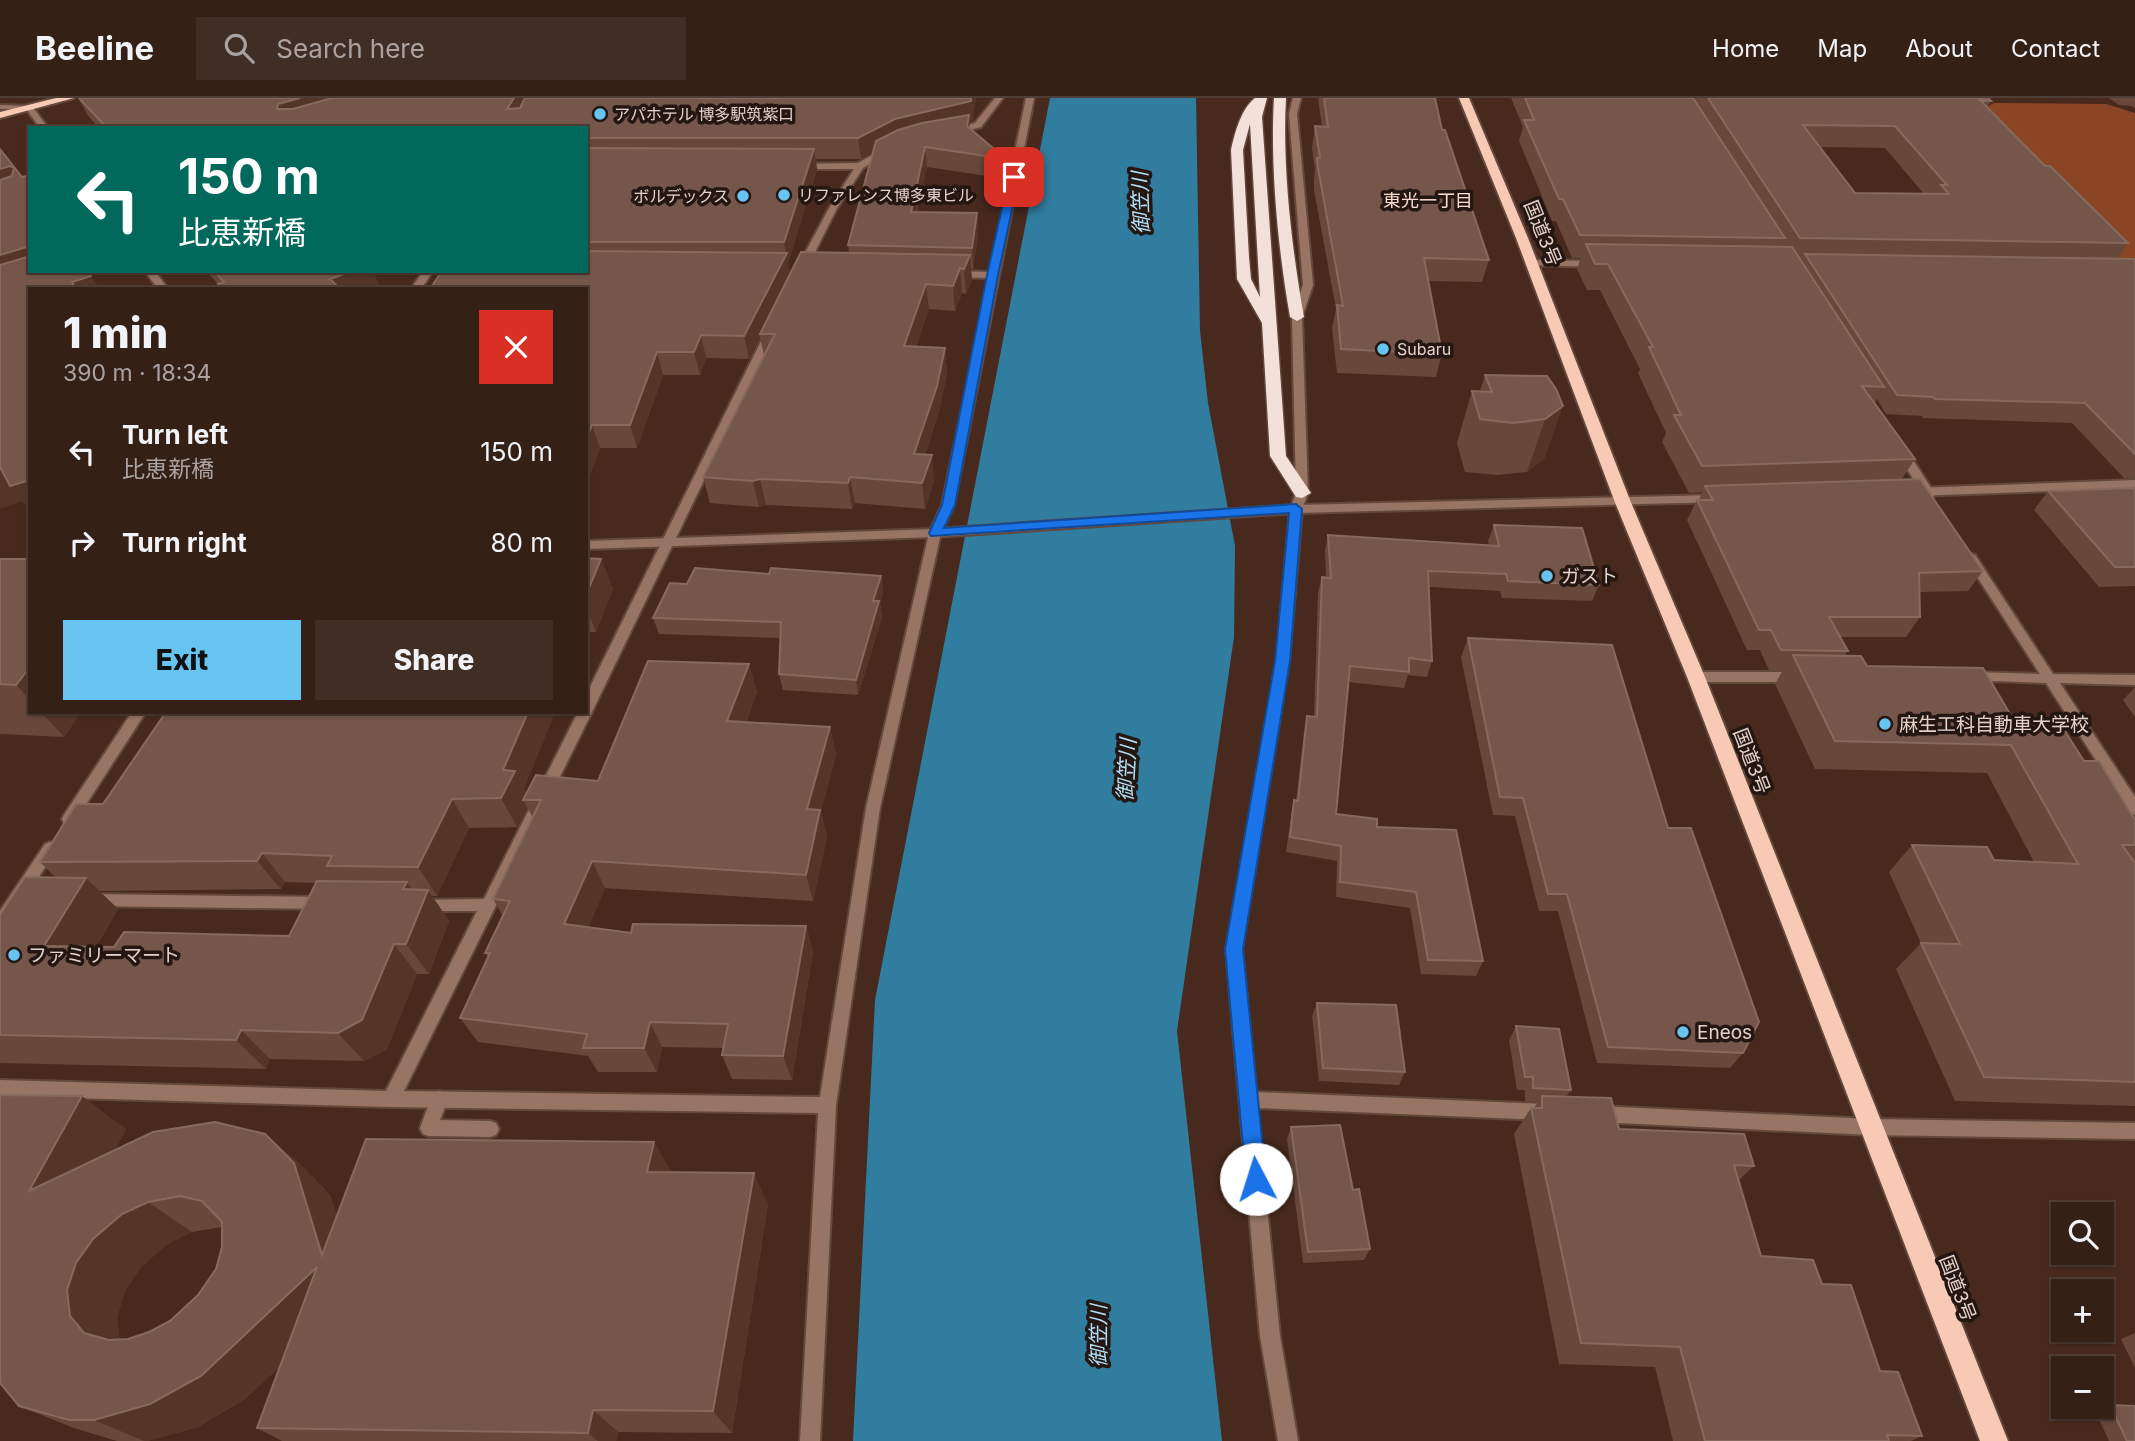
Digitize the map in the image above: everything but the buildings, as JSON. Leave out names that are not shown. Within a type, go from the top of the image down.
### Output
[{"type":"highway","points":[[0,116],[32,103],[69,98]]},
{"type":"highway","points":[[1259,98],[1241,131],[1237,150],[1244,279],[1269,327]]},
{"type":"highway","points":[[1259,98],[1256,117],[1278,456],[1299,501]]},
{"type":"highway","points":[[1280,98],[1278,132],[1291,284],[1297,317]]},
{"type":"highway","name":"国道3号","points":[[1464,98],[1622,500],[1696,677],[1994,1441]]},
{"type":"street","points":[[946,134],[978,125],[999,98]]},
{"type":"street","points":[[810,1441],[827,1105],[873,808],[935,533],[948,505],[992,275],[1030,98]]},
{"type":"street","points":[[1288,1441],[1270,1336],[1234,949],[1283,661],[1299,501],[1297,317],[1308,285],[1293,114],[1297,98]]},
{"type":"street","points":[[0,107],[32,103],[43,126]]},
{"type":"street","points":[[795,282],[832,210],[860,166],[896,146]]},
{"type":"street","points":[[791,166],[860,166]]},
{"type":"street","points":[[1531,263],[1616,264]]},
{"type":"street","points":[[787,270],[814,270]]},
{"type":"street","points":[[938,273],[992,275]]},
{"type":"street","points":[[588,704],[777,318]]},
{"type":"street","points":[[1896,443],[1934,503]]},
{"type":"street","points":[[1898,492],[2135,484]]},
{"type":"street","points":[[588,545],[935,533],[1299,501],[1726,498]]},
{"type":"street","points":[[1965,549],[2135,809]]},
{"type":"street","points":[[1696,677],[1806,677]]},
{"type":"street","points":[[1955,677],[2135,680]]},
{"type":"street","points":[[0,924],[138,714]]},
{"type":"street","points":[[391,1099],[583,714]]},
{"type":"street","points":[[16,899],[40,900]]},
{"type":"street","points":[[79,900],[339,904]]},
{"type":"street","points":[[407,904],[489,905]]},
{"type":"street","points":[[0,1088],[439,1100],[827,1105]]},
{"type":"street","points":[[439,1100],[429,1128],[490,1129]]},
{"type":"street","points":[[1249,1100],[1870,1127],[2135,1131]]},
{"type":"shaded area","points":[[1994,103],[2106,104],[2135,113],[2135,260],[2116,259],[1976,113]]},
{"type":"water","name":"御笠川","points":[[1050,98],[1196,98],[1200,331],[1208,403],[1235,546],[1234,637],[1177,1031],[1222,1441],[853,1441],[875,1000]]},
{"type":"place","name":"アパホテル 博多駅筑紫口","points":[[600,114]]},
{"type":"place","name":"リファレンス博多東ビル","points":[[784,195]]},
{"type":"place","name":"ボルデックス","points":[[743,196]]},
{"type":"place","name":"Subaru","points":[[1383,349]]},
{"type":"place","name":"ガスト","points":[[1547,576]]},
{"type":"place","name":"麻生工科自動車大学校","points":[[1885,724]]},
{"type":"place","name":"ファミリーマート","points":[[14,955]]},
{"type":"place","name":"Eneos","points":[[1683,1032]]},
{"type":"district","name":"東光一丁目","points":[[1428,201]]},
{"type":"route","points":[[1014,177],[992,275],[948,505],[935,533],[1296,509],[1283,661],[1234,949],[1256,1179]]}]
